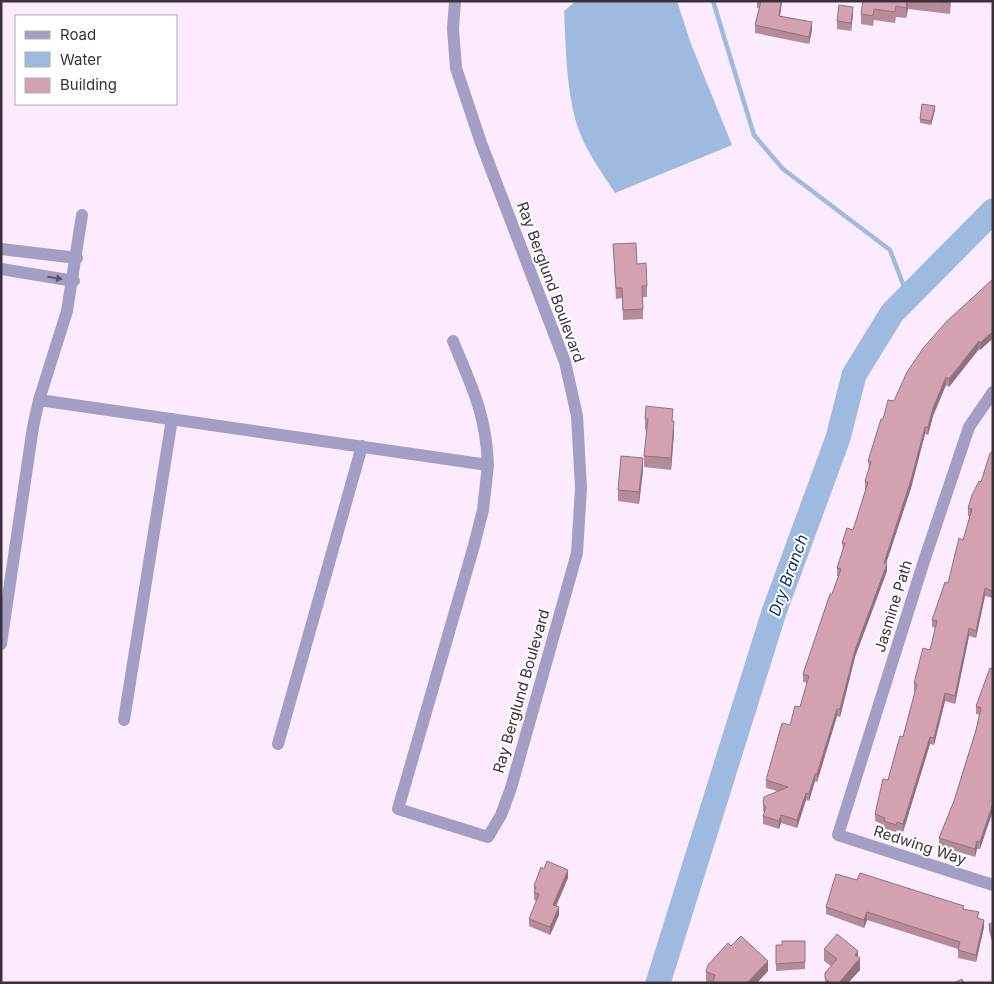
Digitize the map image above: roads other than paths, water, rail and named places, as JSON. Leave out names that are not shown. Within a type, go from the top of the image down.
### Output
[{"type":"street","name":"Ray Berglund Boulevard","points":[[454,1],[453,29],[456,68],[481,144],[565,362],[577,416],[582,488],[576,553],[511,788],[500,815],[488,837],[398,809],[473,549],[484,502],[488,465]]},
{"type":"street","points":[[1,644],[39,400],[68,311],[74,281],[82,215]]},
{"type":"street","points":[[1,249],[77,258]]},
{"type":"street","points":[[27,273],[30,253]]},
{"type":"street","points":[[1,270],[74,281]]},
{"type":"street","points":[[39,400],[488,465],[487,435],[480,406],[453,341]]},
{"type":"street","name":"Jasmine Path","points":[[838,835],[924,561],[969,427],[993,392]]},
{"type":"street","points":[[124,720],[172,419]]},
{"type":"street","points":[[278,744],[362,446]]},
{"type":"street","name":"Redwing Way","points":[[838,835],[993,885]]},
{"type":"water","points":[[576,1],[677,1],[691,44],[732,145],[615,193],[583,141],[576,122],[570,95],[564,11]]},
{"type":"waterway","points":[[713,1],[754,135],[783,169],[890,250],[908,297]]},
{"type":"waterway","name":"Dry Branch","points":[[658,983],[774,612],[838,438],[854,375],[892,313],[993,211]]}]
